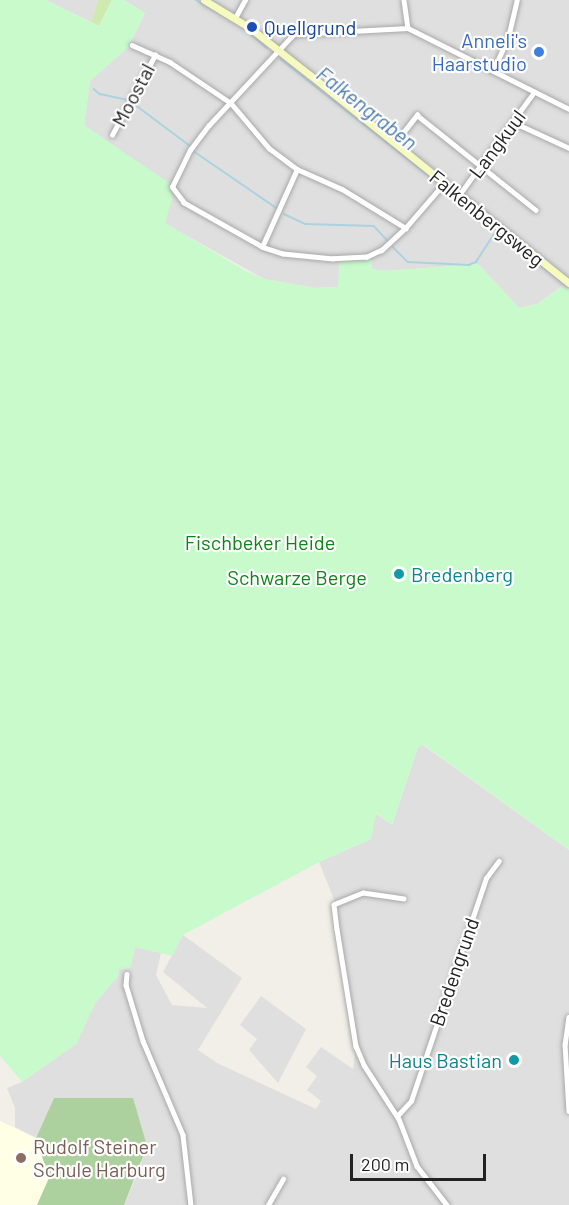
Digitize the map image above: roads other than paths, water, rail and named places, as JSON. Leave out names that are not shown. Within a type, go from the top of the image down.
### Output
[{"type":"street","name":"Falkenbergsweg","points":[[204,0],[235,18],[395,142],[569,283]]},
{"type":"street","points":[[235,18],[245,0]]},
{"type":"street","points":[[404,0],[408,28]]},
{"type":"street","points":[[493,71],[508,38],[517,0]]},
{"type":"street","points":[[444,184],[406,228],[382,250],[361,258],[305,258],[262,247],[184,203],[173,190],[173,181],[190,150],[294,34],[408,28],[569,109]]},
{"type":"street","points":[[132,45],[192,75],[231,103],[269,148],[297,168],[351,194],[406,228]]},
{"type":"street","name":"Moostal","points":[[112,135],[155,55]]},
{"type":"street","name":"Langkuul","points":[[459,195],[514,123],[534,92]]},
{"type":"street","points":[[395,142],[417,114],[536,210]]},
{"type":"street","points":[[514,123],[569,148]]},
{"type":"street","points":[[262,247],[297,168]]},
{"type":"street","name":"Bredengrund","points":[[398,1115],[411,1101],[486,878],[499,861]]},
{"type":"street","points":[[404,899],[363,893],[334,906],[356,1046],[364,1065],[398,1115],[417,1166],[447,1205]]},
{"type":"street","points":[[127,974],[126,985],[143,1041],[183,1135],[190,1205]]},
{"type":"street","points":[[569,1017],[565,1044],[569,1110]]},
{"type":"street","points":[[268,1205],[283,1179]]},
{"type":"waterway","name":"Falkengraben","points":[[196,0],[219,13]]},
{"type":"waterway","name":"Falkengraben","points":[[252,35],[267,48]]},
{"type":"waterway","name":"Falkengraben","points":[[281,59],[435,180]]},
{"type":"waterway","points":[[94,89],[100,94],[128,100]]},
{"type":"waterway","points":[[133,103],[189,145]]},
{"type":"waterway","points":[[195,152],[278,209]]},
{"type":"waterway","name":"Falkengraben","points":[[448,191],[566,285]]},
{"type":"waterway","points":[[284,214],[305,224],[374,226],[388,241]]},
{"type":"waterway","points":[[393,247],[408,262],[469,265],[476,262],[494,234]]},
{"type":"place","name":"Quellgrund","points":[[252,27]]},
{"type":"place","name":"Anneli's Haarstudio","points":[[539,52]]},
{"type":"place","name":"Bredenberg","points":[[399,574]]},
{"type":"place","name":"Haus Bastian","points":[[514,1060]]},
{"type":"place","name":"Rudolf Steiner Schule Harburg","points":[[21,1158]]},
{"type":"park label","name":"Fischbeker Heide","points":[[260,542]]},
{"type":"park label","name":"Schwarze Berge","points":[[297,577]]}]
